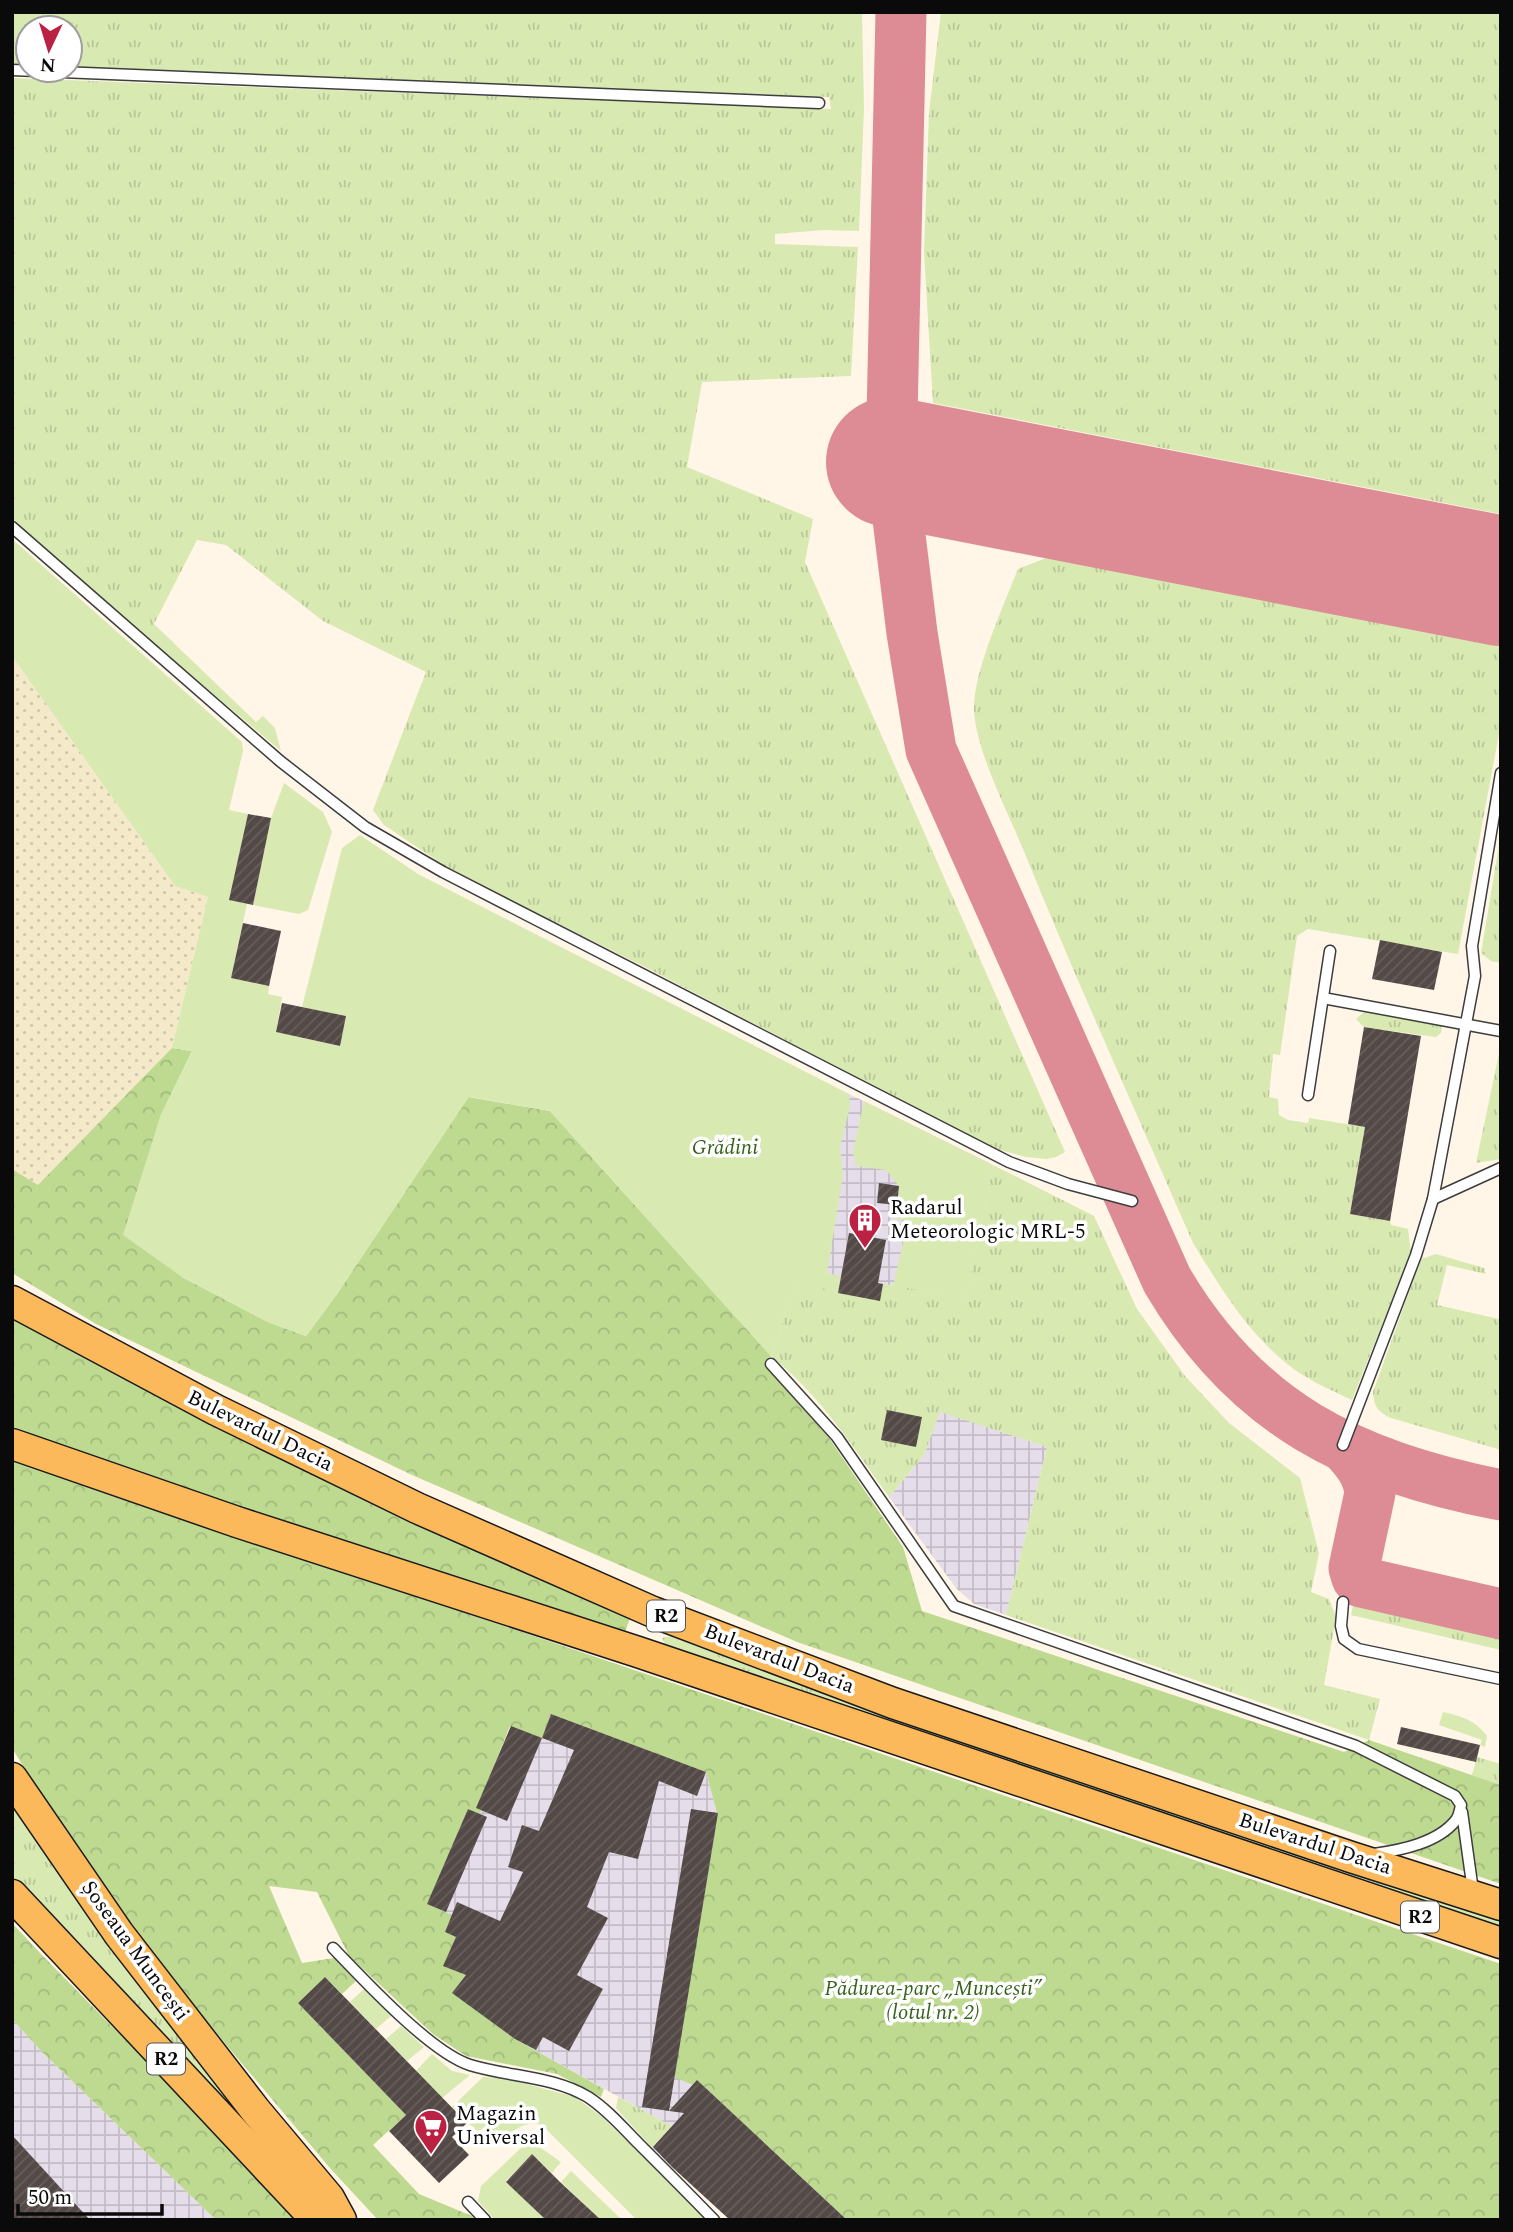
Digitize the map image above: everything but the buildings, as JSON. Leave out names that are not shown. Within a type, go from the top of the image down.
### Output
[{"type":"main road","name":"Bulevardul Dacia","points":[[12,1301],[216,1410],[322,1462],[417,1508],[653,1612],[893,1703],[1487,1900]]},
{"type":"main road","name":"Bulevardul Dacia","points":[[12,1444],[237,1522],[638,1652],[1501,1943]]},
{"type":"main road","points":[[638,1652],[653,1612]]},
{"type":"main road","name":"Șoseaua Muncești","points":[[12,1777],[119,1934],[256,2111],[329,2198],[341,2220]]},
{"type":"main road","name":"Șoseaua Muncești","points":[[12,1895],[309,2212],[321,2220]]},
{"type":"lane","points":[[12,70],[819,103]]},
{"type":"lane","points":[[12,527],[280,761],[365,827],[443,872],[1009,1162],[1068,1184],[1132,1201]]},
{"type":"lane","points":[[1343,1445],[1416,1255],[1433,1199],[1475,976],[1472,946],[1501,774]]},
{"type":"lane","points":[[1308,1094],[1330,951]]},
{"type":"lane","points":[[1323,998],[1501,1031]]},
{"type":"lane","points":[[1433,1199],[1501,1168]]},
{"type":"lane","points":[[771,1364],[837,1437],[954,1606],[1356,1745],[1455,1796],[1461,1805],[1487,1900]]},
{"type":"lane","points":[[1343,1602],[1341,1626],[1344,1639],[1358,1648],[1501,1679]]},
{"type":"lane","points":[[1351,1857],[1393,1851],[1426,1841],[1458,1819],[1461,1805]]},
{"type":"lane","points":[[333,1948],[421,2033],[456,2059],[471,2065],[551,2082],[587,2097],[609,2114],[714,2220]]},
{"type":"lane","points":[[468,2202],[485,2220]]},
{"type":"shaded area","points":[[12,656],[175,886],[208,897],[172,1048],[38,1186],[12,1169]]},
{"type":"shaded area","points":[[849,1094],[993,1165],[966,1297],[883,1284],[880,1301],[797,1279]]},
{"type":"shaded area","points":[[940,1411],[1047,1447],[1006,1615],[974,1604],[956,1588],[889,1497],[924,1455]]},
{"type":"shaded area","points":[[551,1714],[706,1772],[717,1813],[698,2080],[847,2220],[730,2220],[652,2148],[671,2126],[515,2039],[494,2023],[443,1966],[455,1937],[445,1932],[452,1915],[427,1904],[468,1809],[481,1813],[487,1798],[485,1788],[511,1726]]},
{"type":"shaded area","points":[[12,2019],[43,2053],[216,2220],[12,2220]]},
{"type":"green space","points":[[12,12],[862,12],[864,108],[859,231],[823,230],[775,234],[775,244],[858,247],[851,376],[702,382],[687,467],[813,519],[805,562],[1065,1152],[1046,1159],[1000,1150],[454,872],[384,825],[373,810],[426,672],[323,621],[226,545],[197,540],[154,624],[256,722],[263,716],[275,728],[281,751],[12,521],[12,78],[14,84],[84,84],[84,81],[831,109],[829,97],[84,69],[84,14],[14,14],[12,65]]},
{"type":"green space","points":[[941,12],[1501,12],[1501,514],[933,403],[924,252],[929,113]]},
{"type":"green space","name":"Grădini","points":[[12,539],[242,742],[243,751],[229,810],[248,814],[230,900],[247,904],[231,977],[269,986],[268,994],[282,997],[276,1032],[339,1046],[346,1016],[302,1007],[342,848],[360,835],[418,874],[849,1094],[850,1107],[840,1146],[843,1175],[827,1273],[841,1276],[838,1293],[797,1280],[771,1356],[550,1111],[469,1097],[306,1336],[268,1322],[182,1277],[123,1235],[160,1117],[192,1051],[172,1048],[208,897],[175,886],[12,656]]},
{"type":"green space","points":[[1051,556],[1501,645],[1501,723],[1458,954],[1308,929],[1297,936],[1280,1055],[1273,1054],[1269,1097],[1278,1099],[1279,1115],[1288,1120],[1308,1123],[1309,1118],[1365,1127],[1350,1214],[1390,1221],[1391,1225],[1408,1229],[1411,1252],[1352,1400],[1301,1374],[1272,1351],[1235,1307],[1193,1243],[1085,998],[986,762],[974,710],[978,677],[1018,569]]},
{"type":"green space","points":[[284,783],[323,812],[332,832],[308,910],[299,914],[253,905],[271,818]]},
{"type":"green space","points":[[1501,833],[1501,963],[1491,961],[1481,953]]},
{"type":"green space","points":[[1364,1012],[1435,1023],[1442,1026],[1441,1033],[1436,1037],[1364,1027],[1356,1019]]},
{"type":"green space","points":[[1501,1044],[1501,1159],[1476,1163]]},
{"type":"green space","points":[[172,1048],[192,1051],[160,1117],[182,1277],[268,1322],[306,1336],[468,1097],[550,1111],[771,1356],[765,1366],[829,1438],[903,1547],[922,1611],[1344,1752],[1369,1740],[1501,1785],[1501,1884],[797,1642],[412,1475],[96,1324],[12,1273],[12,1169],[38,1185]]},
{"type":"green space","points":[[864,1101],[993,1165],[966,1297],[893,1286],[908,1221],[891,1218],[892,1204],[897,1205],[899,1186],[886,1170],[856,1166],[853,1152]]},
{"type":"green space","points":[[993,1165],[1094,1216],[1137,1309],[1185,1376],[1229,1423],[1300,1478],[1319,1553],[1311,1592],[1329,1599],[1336,1617],[1324,1685],[1380,1699],[1369,1740],[1006,1615],[1047,1447],[940,1412],[924,1455],[889,1497],[849,1441],[805,1387],[771,1356],[797,1279],[838,1293],[883,1284],[966,1297]]},
{"type":"green space","points":[[1436,1254],[1484,1268],[1486,1274],[1447,1265],[1437,1305],[1499,1319],[1501,1316],[1501,1450],[1391,1418],[1380,1411],[1374,1402],[1373,1392],[1421,1259]]},
{"type":"green space","points":[[12,1311],[631,1616],[623,1637],[130,1474],[12,1426]]},
{"type":"green space","name":"Pădurea-parc „Muncești” (lotul nr. 2)","points":[[12,1459],[1501,1964],[1501,2220],[847,2220],[698,2081],[693,2085],[674,2077],[717,1813],[706,1772],[551,1714],[542,1738],[510,1726],[485,1788],[487,1798],[480,1814],[468,1809],[428,1904],[452,1915],[445,1932],[456,1937],[444,1965],[466,1975],[453,1993],[515,2039],[604,2089],[601,2097],[557,2074],[466,2056],[433,2034],[349,1956],[317,1892],[269,1886],[302,1963],[334,1958],[356,1981],[342,1994],[325,1977],[298,2003],[406,2115],[373,2145],[419,2194],[476,2220],[378,2220],[329,2167],[122,1916],[68,1839],[12,1748]]},
{"type":"green space","points":[[1358,1603],[1501,1636],[1501,1650],[1351,1615],[1353,1606]]},
{"type":"green space","points":[[678,1634],[1501,1918],[1501,1932],[667,1651],[662,1638]]},
{"type":"green space","points":[[1443,1712],[1462,1717],[1478,1726],[1487,1736],[1485,1747],[1480,1745],[1482,1740],[1439,1725]]},
{"type":"green space","points":[[1477,1757],[1501,1764],[1501,1785],[1472,1775]]},
{"type":"green space","points":[[12,1797],[266,2148],[12,1881]]},
{"type":"green space","points":[[12,1923],[302,2220],[216,2220],[43,2053],[12,2019]]},
{"type":"green space","points":[[364,1989],[391,2016],[376,2029],[350,2002]]},
{"type":"green space","points":[[401,2026],[424,2047],[407,2061],[386,2039]]},
{"type":"green space","points":[[432,2054],[452,2071],[470,2075],[442,2098],[416,2071]]},
{"type":"green space","points":[[483,2077],[504,2078],[575,2097],[601,2116],[709,2220],[637,2220],[542,2125],[524,2125],[500,2143],[484,2127],[478,2132],[452,2107]]},
{"type":"green space","points":[[618,2097],[672,2126],[652,2148],[616,2108]]},
{"type":"green space","points":[[535,2144],[561,2162],[552,2173],[532,2154],[506,2181],[546,2220],[495,2220],[478,2201],[481,2186],[522,2147]]},
{"type":"green space","points":[[571,2171],[622,2220],[601,2220],[561,2182]]},
{"type":"taxiway","points":[[901,12],[891,462],[912,633],[931,750],[1167,1280],[1198,1327],[1232,1366],[1268,1399],[1308,1427],[1351,1450],[1397,1468],[1501,1495]]},
{"type":"taxiway","points":[[1343,1445],[1361,1467],[1370,1493],[1354,1568],[1357,1578],[1361,1582],[1501,1614]]},
{"type":"runway","points":[[891,462],[1501,581]]},
{"type":"place","name":"Radarul Meteorologic MRL-5","points":[[865,1250]]},
{"type":"place","name":"Magazin Universal","points":[[431,2156]]}]
